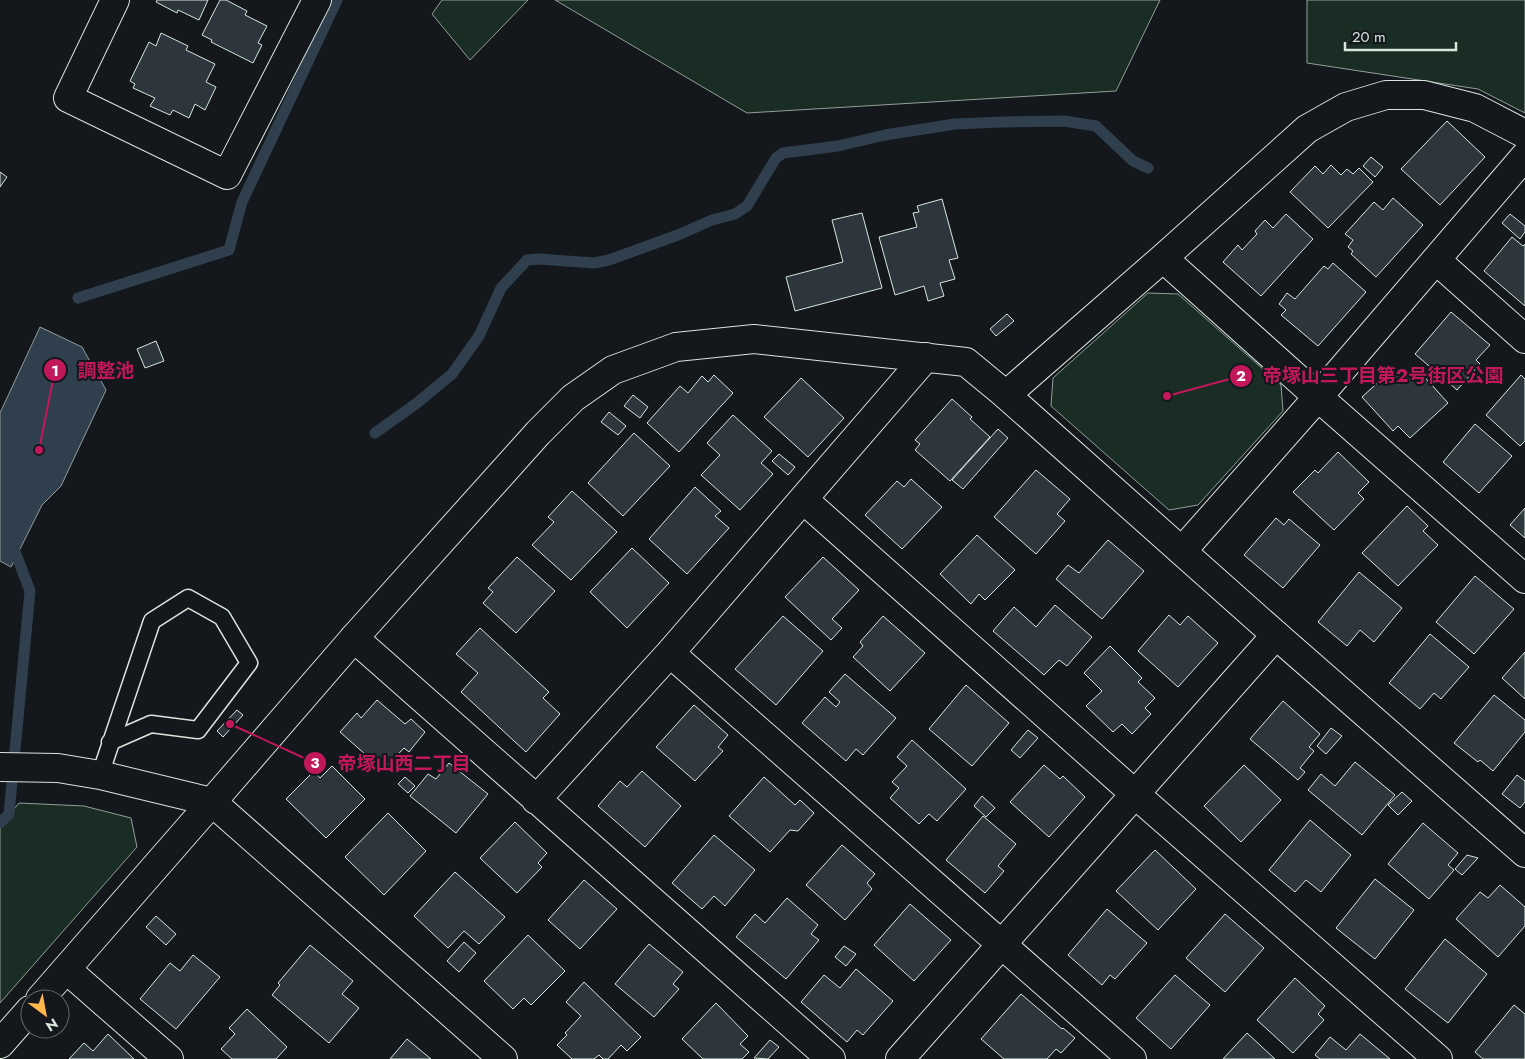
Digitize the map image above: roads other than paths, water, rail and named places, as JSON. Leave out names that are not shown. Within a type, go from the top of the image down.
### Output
[{"type":"street","points":[[115,0],[68,98],[227,175],[318,0]]},
{"type":"street","points":[[1006,395],[1307,129],[1346,107],[1386,96],[1424,95],[1475,108],[1525,134]]},
{"type":"street","points":[[1182,551],[1318,397],[1525,156]]},
{"type":"street","points":[[1163,258],[1525,579]]},
{"type":"street","points":[[1436,260],[1525,339]]},
{"type":"street","points":[[49,989],[354,638],[538,433],[573,398],[613,370],[676,347],[754,339],[966,362],[1006,395],[1525,853]]},
{"type":"street","points":[[536,800],[670,653],[926,357]]},
{"type":"street","points":[[804,500],[1135,794],[1438,1059]]},
{"type":"street","points":[[900,1059],[1276,635]]},
{"type":"street","points":[[354,638],[830,1059]]},
{"type":"street","points":[[670,653],[1132,1059]]},
{"type":"street","points":[[0,767],[58,768],[100,775],[212,802],[503,1059]]},
{"type":"street","points":[[66,969],[169,1059]]},
{"type":"street","points":[[0,1044],[20,1021]]},
{"type":"lane","points":[[100,775],[110,742],[152,621],[188,598],[222,617],[249,663],[198,730],[152,724],[110,742]]},
{"type":"water","points":[[40,327],[82,347],[106,390],[61,486],[42,505],[11,567],[0,561],[0,413]]},
{"type":"waterway","points":[[78,298],[229,250],[242,202],[337,0]]},
{"type":"waterway","points":[[375,433],[417,403],[452,374],[479,336],[501,288],[527,260],[539,259],[594,263],[609,260],[678,235],[712,220],[735,214],[747,206],[776,158],[783,153],[838,146],[885,135],[955,124],[1064,121],[1096,126],[1133,161],[1148,168]]},
{"type":"waterway","points":[[0,823],[9,814],[30,591],[11,541]]},
{"type":"place","name":"帝塚山三丁目第2号街区公園","points":[[1167,396]]},
{"type":"place","name":"調整池","points":[[39,450]]},
{"type":"place","name":"帝塚山西二丁目","points":[[230,724]]}]
